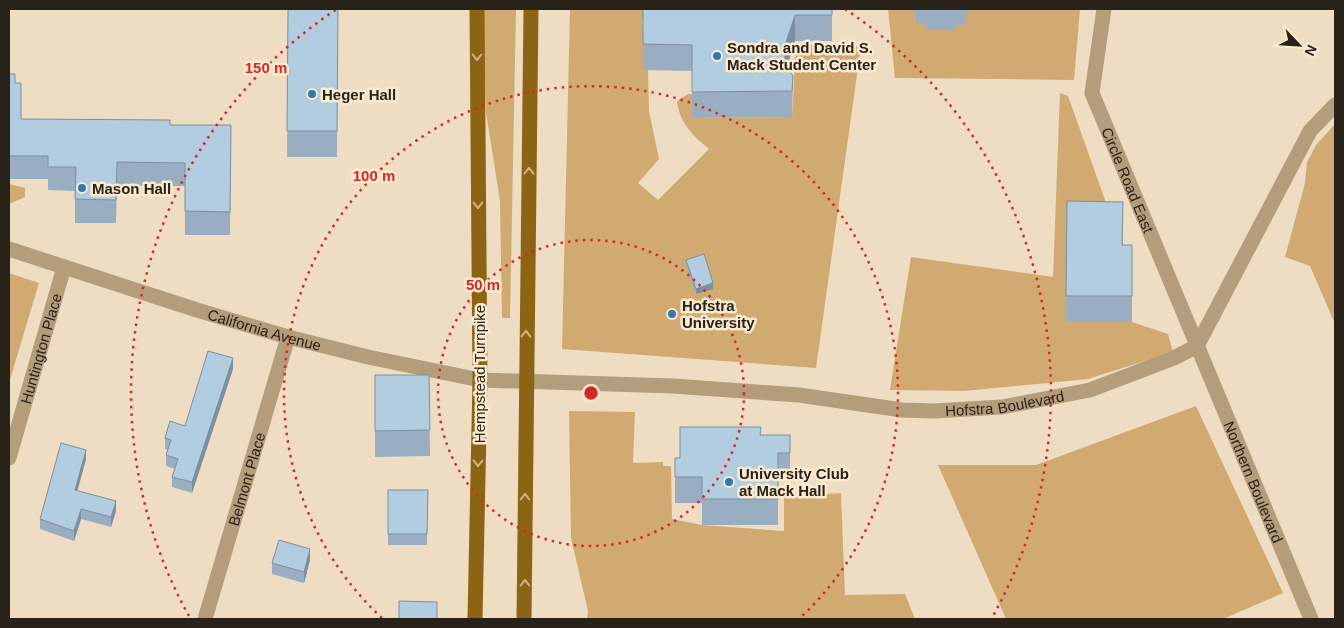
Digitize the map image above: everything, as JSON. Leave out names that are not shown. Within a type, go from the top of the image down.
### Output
[{"type":"main road","name":"Hempstead Turnpike","points":[[475,619],[480,380],[477,9]]},
{"type":"main road","points":[[524,619],[531,9]]},
{"type":"street","name":"Circle Road East","points":[[1104,9],[1092,93],[1197,346]]},
{"type":"street","points":[[1197,346],[1310,131],[1335,105]]},
{"type":"street","name":"California Avenue","points":[[9,249],[288,337],[368,357],[480,380],[526,382]]},
{"type":"street","name":"Huntington Place","points":[[9,458],[64,267]]},
{"type":"street","name":"Belmont Place","points":[[205,619],[288,337]]},
{"type":"street","name":"Hofstra Boulevard","points":[[526,382],[673,386],[799,395],[902,410],[934,411],[1002,406],[1090,390],[1174,358],[1197,346]]},
{"type":"street","name":"Northern Boulevard","points":[[1197,346],[1310,619]]},
{"type":"shaded area","points":[[483,9],[516,9],[510,318],[502,318],[500,201],[486,112]]},
{"type":"shaded area","points":[[570,9],[645,9],[642,25],[654,26],[653,33],[643,33],[643,69],[648,70],[649,111],[659,159],[638,183],[658,200],[709,149],[684,122],[678,109],[677,101],[688,94],[692,94],[693,118],[792,117],[796,45],[861,46],[816,368],[562,349]]},
{"type":"shaded area","points":[[888,9],[1080,9],[1074,80],[895,78]]},
{"type":"shaded area","points":[[1060,93],[1068,96],[1115,228],[1066,321],[1132,322],[1168,334],[1173,352],[1088,379],[964,391],[890,390],[911,257],[1053,277]]},
{"type":"shaded area","points":[[1335,124],[1335,324],[1310,266],[1285,257],[1305,183],[1307,162],[1316,145]]},
{"type":"shaded area","points":[[9,184],[25,188],[25,197],[9,204]]},
{"type":"shaded area","points":[[9,273],[39,283],[9,383]]},
{"type":"shaded area","points":[[1196,406],[1283,593],[1223,619],[1006,619],[938,465],[1036,465]]},
{"type":"shaded area","points":[[569,411],[635,412],[633,463],[663,462],[663,466],[671,466],[672,519],[702,525],[784,531],[784,497],[841,493],[845,595],[905,594],[915,619],[587,619],[588,611],[571,538]]},
{"type":"building","name":"Heger Hall","points":[[288,9],[338,9],[337,131],[287,131]]},
{"type":"building","name":"Sondra and David S. Mack Student Center","points":[[643,9],[832,9],[832,15],[795,15],[785,45],[785,64],[793,76],[792,91],[692,92],[692,45],[643,44]]},
{"type":"building","points":[[9,74],[15,74],[15,83],[21,83],[21,119],[170,120],[170,125],[231,125],[230,212],[185,211],[185,163],[117,162],[116,200],[75,199],[76,167],[48,167],[48,156],[9,156]]},
{"type":"building","points":[[1067,201],[1123,202],[1122,245],[1132,245],[1132,296],[1066,296]]},
{"type":"building","points":[[704,254],[713,283],[696,289],[686,260]]},
{"type":"building","points":[[208,351],[233,358],[192,482],[172,477],[178,459],[166,455],[171,440],[165,438],[170,421],[185,426]]},
{"type":"building","points":[[375,375],[429,375],[430,430],[375,431]]},
{"type":"building","points":[[680,427],[761,427],[760,435],[790,435],[790,453],[778,453],[778,499],[702,499],[702,477],[675,477],[675,458],[680,458]]},
{"type":"building","points":[[61,443],[86,450],[75,490],[116,501],[111,517],[81,509],[74,531],[40,519]]},
{"type":"building","points":[[388,490],[428,490],[427,534],[388,534]]},
{"type":"building","points":[[279,540],[310,549],[304,572],[272,563]]},
{"type":"building","points":[[399,601],[437,602],[437,619],[399,619]]},
{"type":"place","name":"Sondra and David S. Mack Student Center","points":[[717,56]]},
{"type":"place","name":"Heger Hall","points":[[312,94]]},
{"type":"place","name":"Mason Hall","points":[[82,188]]},
{"type":"place","name":"Hofstra University","points":[[672,314]]},
{"type":"place","name":"University Club at Mack Hall","points":[[729,482]]}]
